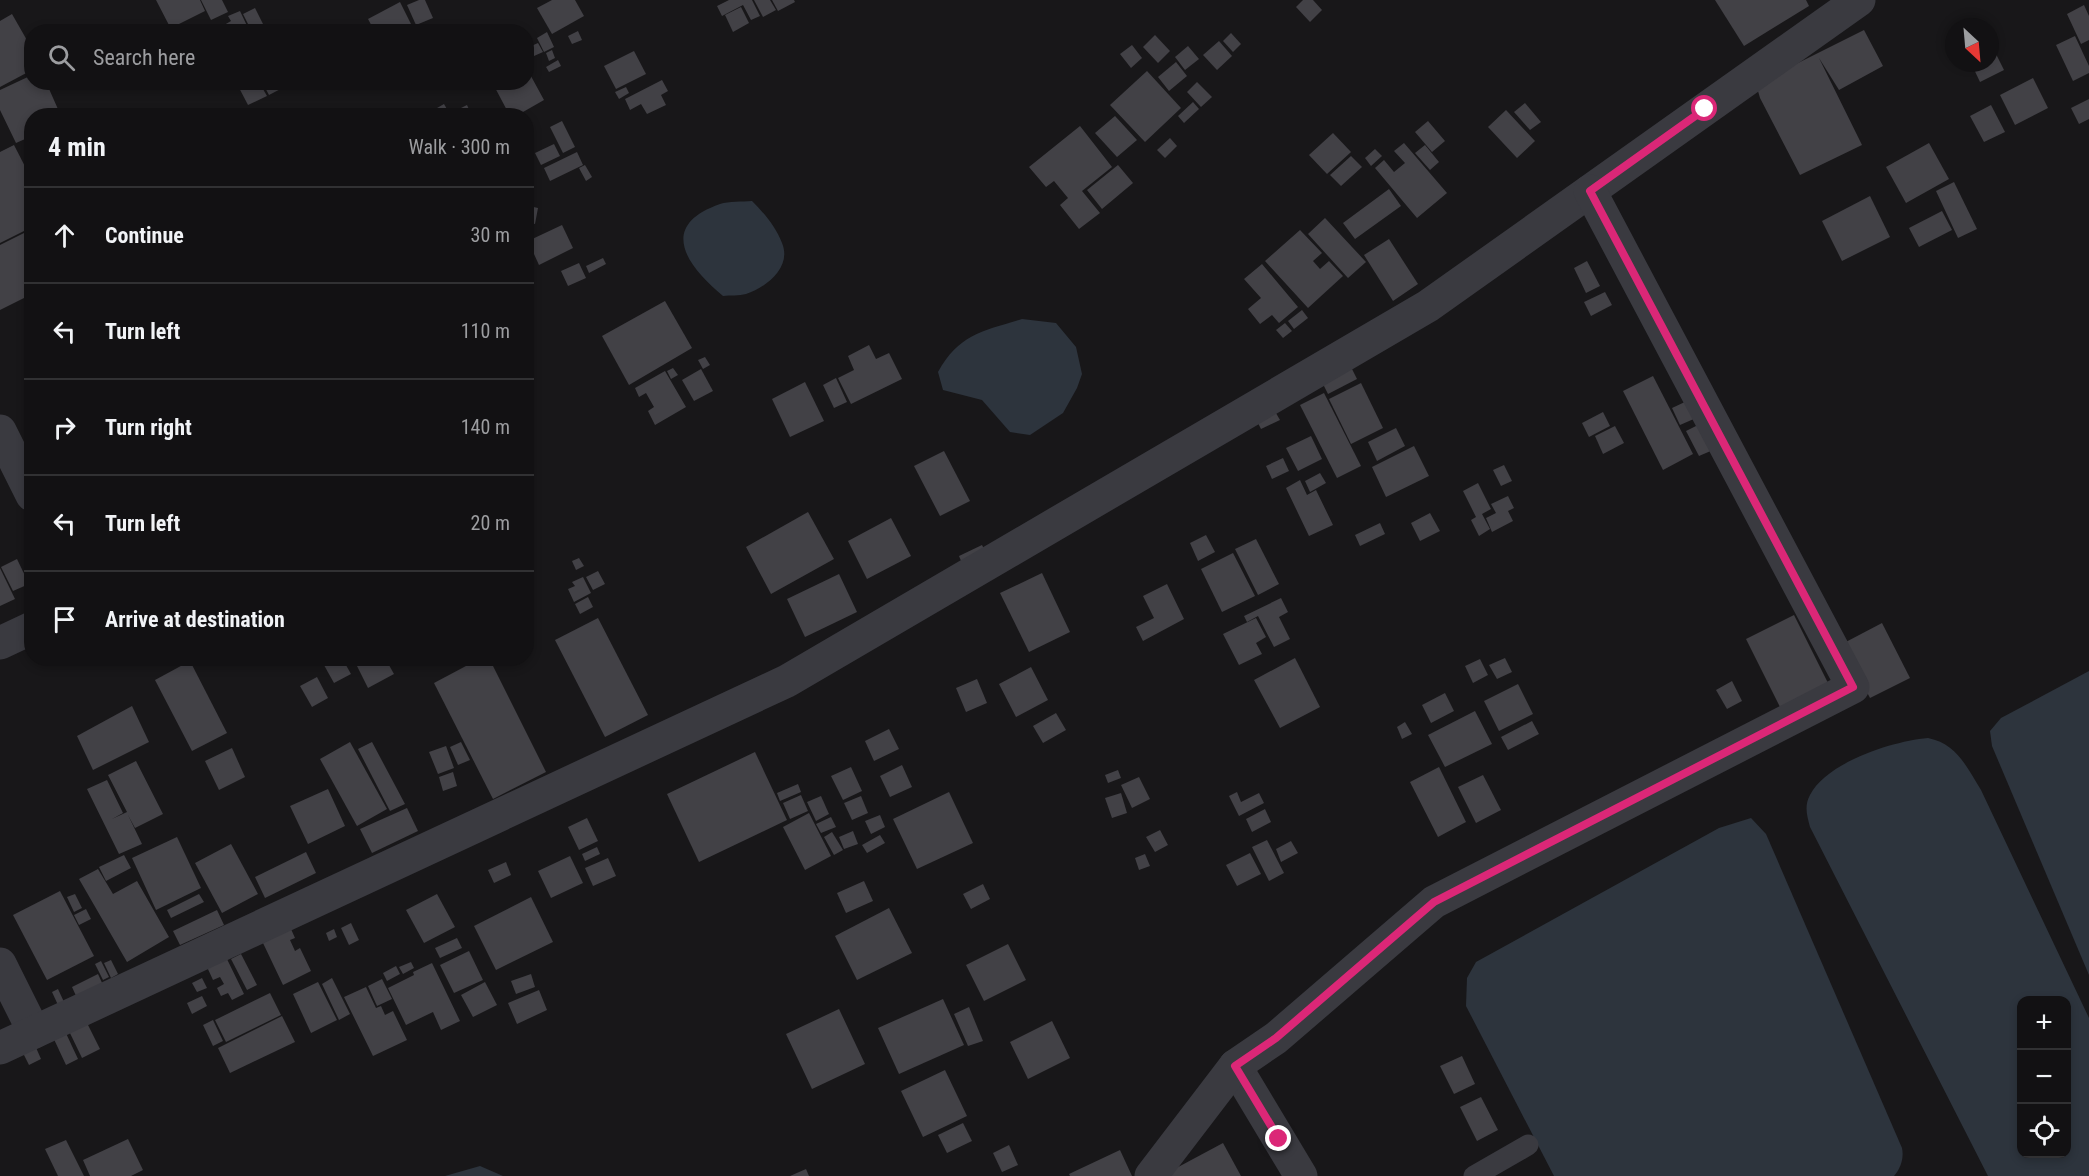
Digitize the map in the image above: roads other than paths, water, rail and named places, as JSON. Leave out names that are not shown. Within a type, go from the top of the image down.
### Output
[{"type":"street","points":[[0,1048],[787,681],[1428,306],[1859,0]]},
{"type":"street","points":[[1151,1176],[1235,1066],[1276,1038],[1434,902],[1853,687],[1590,191]]},
{"type":"street","points":[[0,431],[24,479]]},
{"type":"street","points":[[0,643],[24,632]]},
{"type":"street","points":[[0,964],[34,1032]]},
{"type":"street","points":[[1235,1066],[1301,1176]]},
{"type":"lane","points":[[1474,1176],[1528,1145]]}]
